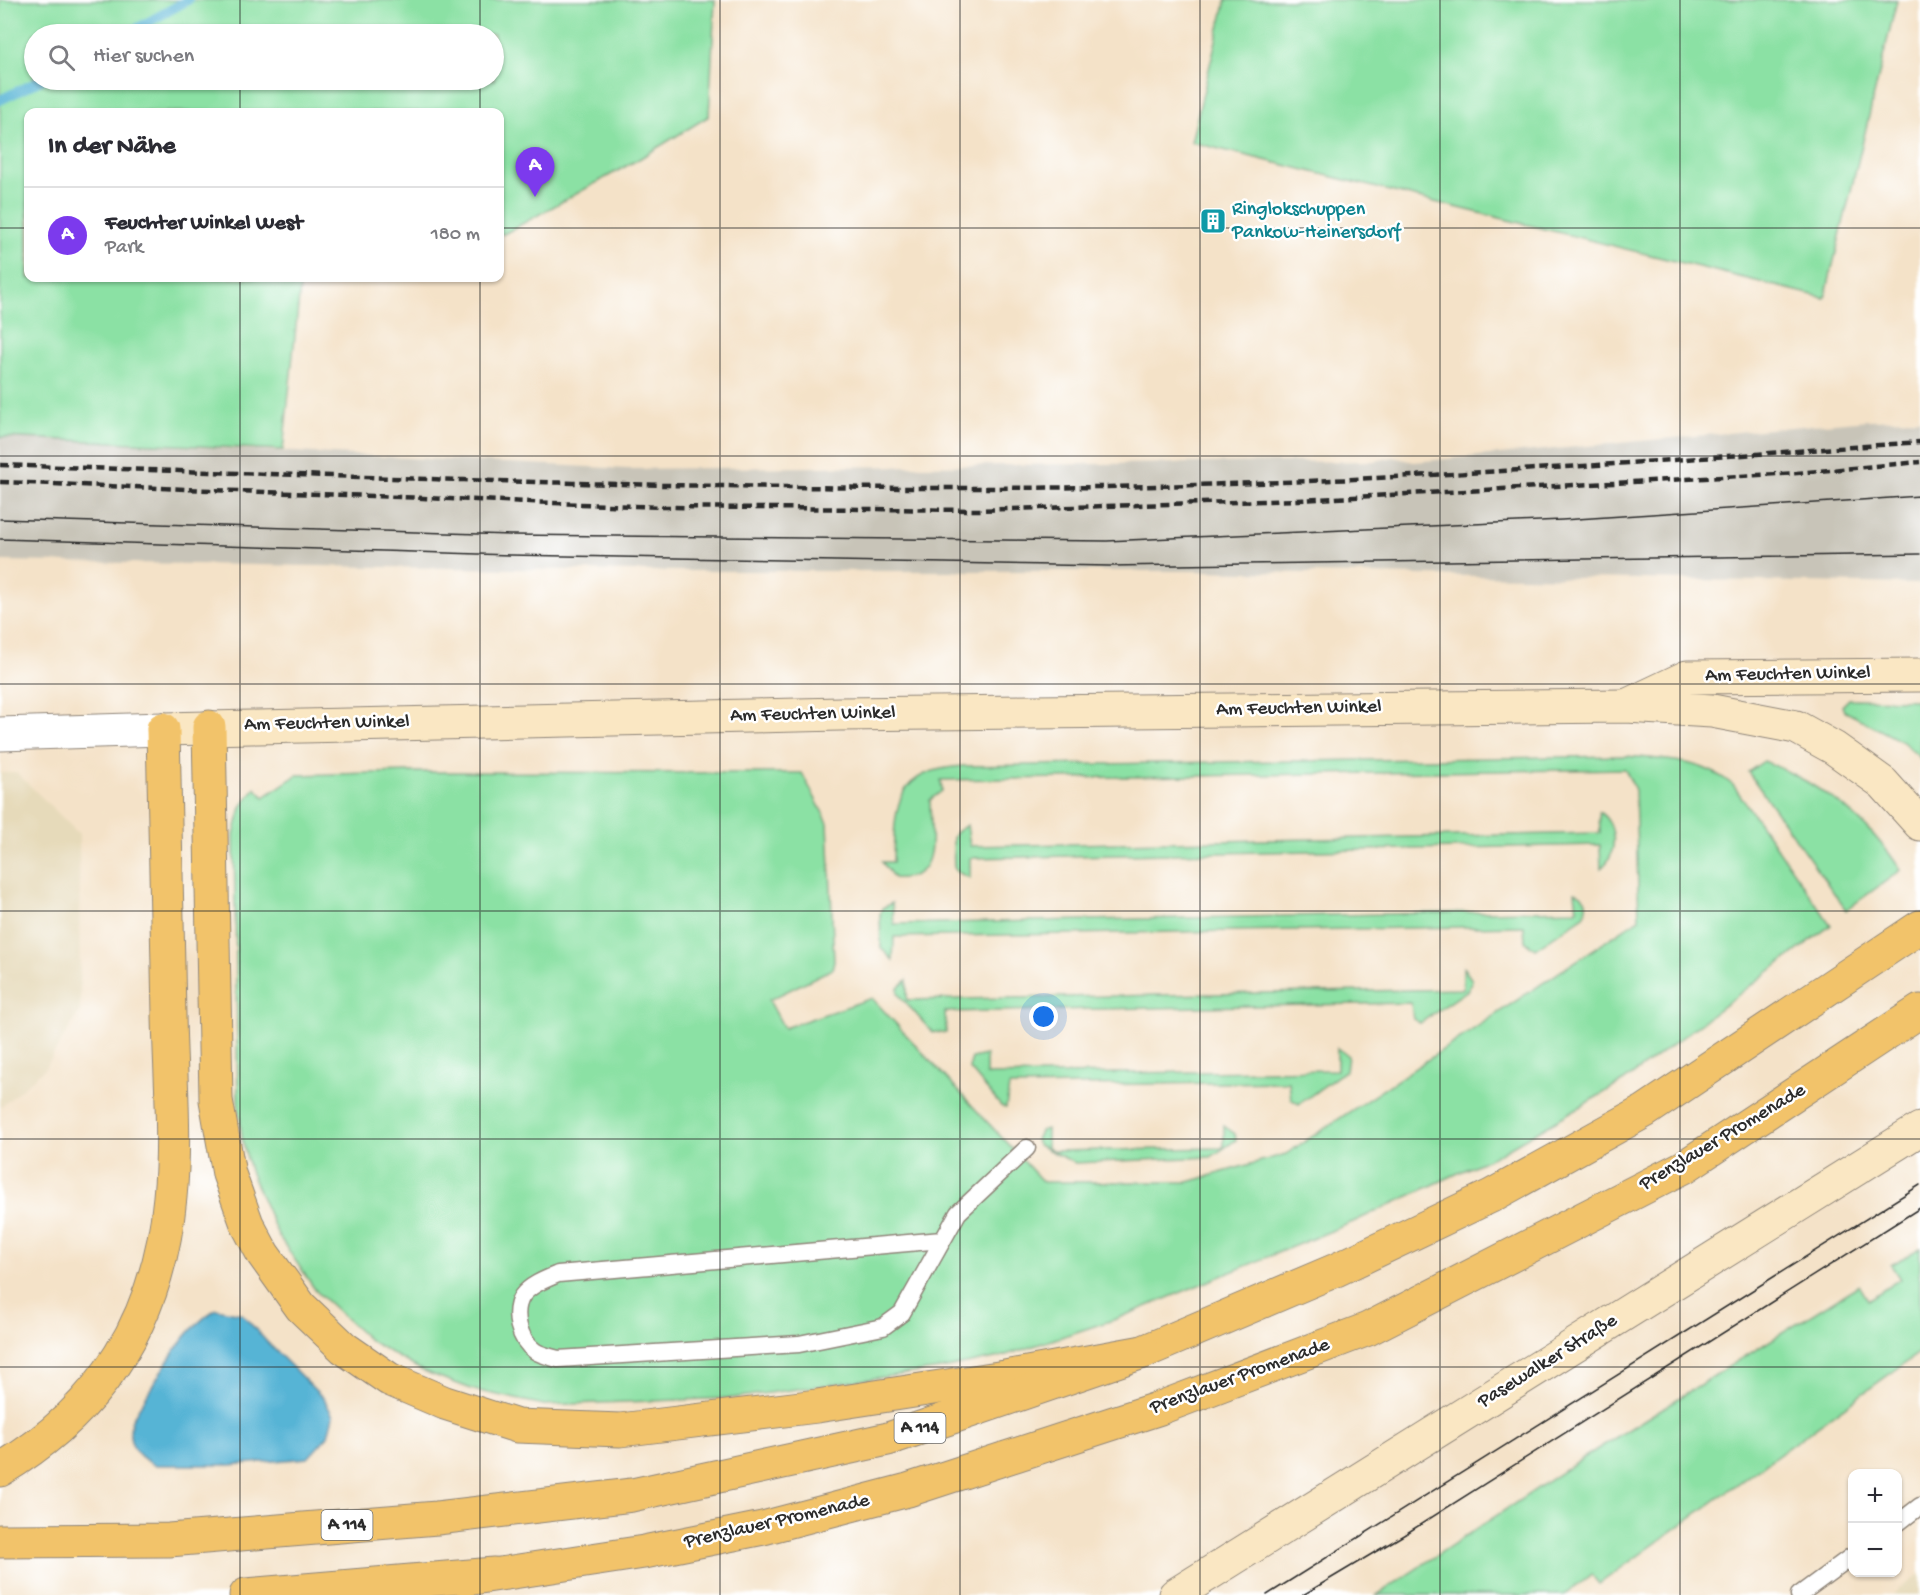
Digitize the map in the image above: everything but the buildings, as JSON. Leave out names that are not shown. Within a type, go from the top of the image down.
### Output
[{"type":"main road","name":"Am Feuchten Winkel","points":[[1626,706],[1687,676],[1920,675]]},
{"type":"main road","name":"Am Feuchten Winkel","points":[[163,729],[840,714],[1626,706],[1712,711],[1796,727],[1834,748],[1883,783],[1920,824]]},
{"type":"main road","points":[[209,727],[216,1100],[229,1174],[238,1204],[263,1254],[301,1307],[344,1348],[389,1379],[445,1403],[517,1426],[620,1430],[817,1406],[1005,1377],[1143,1352],[1336,1270],[1491,1196],[1645,1111],[1920,927]]},
{"type":"main road","points":[[0,1470],[61,1428],[93,1394],[118,1362],[137,1325],[153,1280],[166,1229],[172,1157],[163,729]]},
{"type":"main road","name":"Prenzlauer Promenade","points":[[494,1574],[644,1552],[752,1530],[908,1490],[1160,1408],[1368,1329],[1684,1167],[1920,1011]]},
{"type":"main road","name":"Pasewalker Straße","points":[[1175,1595],[1920,1129]]},
{"type":"main road","name":"A 114","points":[[0,1541],[169,1540],[436,1518],[632,1495],[888,1439],[1143,1352]]},
{"type":"main road","points":[[246,1595],[494,1574]]},
{"type":"main road","points":[[388,1595],[494,1574]]},
{"type":"street","name":"Am Feuchten Winkel","points":[[0,734],[163,729]]},
{"type":"lane","points":[[942,1240],[558,1274],[537,1283],[523,1295],[516,1312],[520,1332],[535,1350],[558,1359],[799,1344],[883,1327],[902,1313],[958,1214],[1027,1148]]},
{"type":"lane","points":[[1902,1519],[1920,1506]]},
{"type":"lane","points":[[1799,1595],[1848,1559]]},
{"type":"shaded area","points":[[1920,419],[1920,584],[1192,571],[632,571],[0,561],[0,437],[627,469],[1376,461],[1393,457],[1414,462],[1867,420]]},
{"type":"shaded area","points":[[0,773],[17,773],[79,834],[80,1011],[45,1068],[0,1108]]},
{"type":"shaded area","points":[[1920,1574],[1920,1595],[1891,1595]]},
{"type":"green space","points":[[0,0],[715,0],[709,116],[639,159],[504,234],[504,108],[24,108],[24,282],[301,282],[283,450],[0,437]]},
{"type":"green space","points":[[1226,0],[1897,0],[1825,298],[1191,142]]},
{"type":"green space","points":[[1849,699],[1920,700],[1920,758],[1903,742],[1844,711],[1842,706]]},
{"type":"green space","points":[[1626,756],[1696,765],[1721,776],[1733,785],[1831,925],[1624,1081],[1495,1156],[1353,1222],[1116,1319],[1000,1357],[941,1369],[733,1398],[544,1405],[474,1390],[423,1371],[369,1340],[316,1291],[278,1235],[250,1171],[242,1138],[238,1102],[234,835],[241,807],[255,788],[264,797],[297,775],[410,772],[802,773],[828,823],[834,961],[832,969],[769,1000],[784,1028],[872,998],[1043,1182],[1188,1182],[1286,1154],[1639,919],[1635,790],[1625,769],[941,780],[942,791],[930,800],[931,840],[926,864],[920,872],[909,877],[894,878],[882,862],[893,862],[898,807],[911,783],[923,775],[940,769],[963,766]]},
{"type":"green space","points":[[1764,761],[1805,780],[1841,805],[1873,834],[1901,870],[1846,910],[1748,772]]},
{"type":"green space","points":[[1599,812],[1610,824],[1614,840],[1611,855],[1601,868],[1600,845],[970,858],[970,878],[957,872],[954,867],[953,838],[956,832],[967,825],[970,846],[1600,833]]},
{"type":"green space","points":[[1575,892],[1585,898],[1584,916],[1535,949],[1525,941],[1524,926],[894,937],[893,960],[881,948],[880,914],[882,908],[892,903],[894,924],[1577,910]]},
{"type":"green space","points":[[1463,967],[1472,980],[1468,990],[1420,1023],[1413,1019],[1411,1003],[945,1012],[946,1033],[932,1032],[898,994],[898,988],[907,980],[907,1000],[1463,989]]},
{"type":"green space","points":[[1337,1048],[1348,1056],[1346,1070],[1299,1104],[1291,1099],[1289,1082],[1009,1086],[1006,1108],[1001,1106],[969,1068],[972,1058],[986,1055],[986,1075],[1337,1070]]},
{"type":"green space","points":[[1224,1126],[1235,1134],[1236,1140],[1211,1157],[1075,1163],[1038,1145],[1036,1140],[1040,1131],[1047,1129],[1047,1148],[1053,1151],[1221,1148],[1224,1146]]},
{"type":"green space","points":[[1920,1248],[1920,1352],[1599,1584],[1592,1575],[1564,1595],[1377,1595],[1580,1460],[1859,1285],[1868,1300],[1900,1279],[1891,1265]]},
{"type":"water","points":[[216,1309],[242,1314],[324,1399],[333,1416],[328,1436],[308,1458],[230,1465],[154,1465],[136,1451],[130,1434],[132,1419],[179,1345],[202,1319]]},
{"type":"waterway","points":[[145,24],[188,0]]},
{"type":"waterway","points":[[0,100],[24,88]]},
{"type":"tram line","points":[[0,519],[511,535],[1107,541],[1562,520],[1920,496]]},
{"type":"tram line","points":[[0,539],[510,555],[1110,566],[1920,554]]},
{"type":"tram line","points":[[1267,1595],[1920,1185]]},
{"type":"tram line","points":[[1303,1595],[1407,1533],[1920,1208]]},
{"type":"railway","points":[[0,465],[413,479],[688,485],[1101,487],[1408,476],[1920,442]]},
{"type":"railway","points":[[0,482],[662,507],[977,510],[1298,500],[1797,473],[1920,462]]},
{"type":"place","name":"Feuchter Winkel West","points":[[535,197]]},
{"type":"place","name":"Ringlokschuppen Pankow-Heinersdorf","points":[[1213,221]]}]
